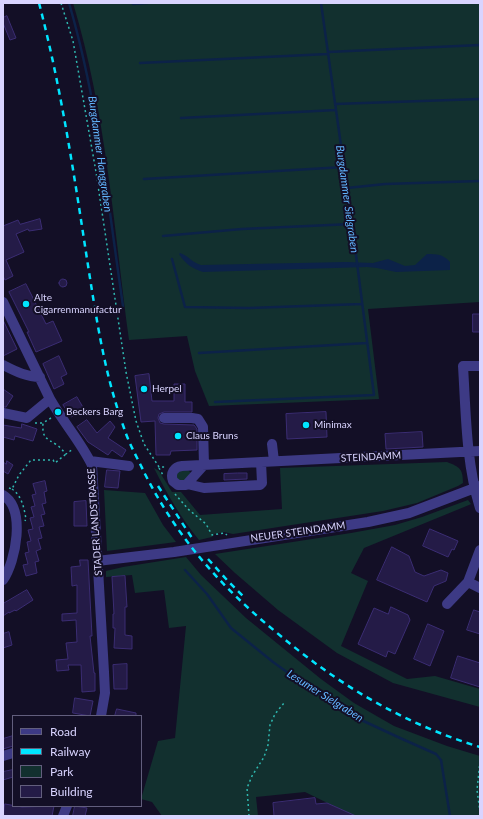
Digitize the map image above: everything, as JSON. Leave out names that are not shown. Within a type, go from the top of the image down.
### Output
[{"type":"street","name":"STADER LANDSTRASSE","points":[[3,302],[50,399],[80,444],[90,461],[93,471],[105,693],[101,715]]},
{"type":"street","points":[[3,365],[30,377],[40,377]]},
{"type":"street","points":[[480,366],[463,366],[468,452],[477,488],[480,508]]},
{"type":"street","points":[[3,413],[27,418],[50,399]]},
{"type":"street","points":[[164,418],[198,419],[203,427],[204,465],[188,484]]},
{"type":"street","points":[[272,444],[274,461]]},
{"type":"street","name":"STEINDAMM","points":[[175,469],[179,467],[274,461],[480,452]]},
{"type":"street","points":[[90,461],[129,466]]},
{"type":"street","points":[[175,469],[172,474],[172,478],[174,483],[180,486],[188,484],[204,488],[260,485],[262,483],[261,462]]},
{"type":"street","name":"NEUER STEINDAMM","points":[[97,561],[174,552],[368,522],[409,513],[477,488]]},
{"type":"street","points":[[3,580],[6,576],[13,555],[18,532],[13,505],[6,497],[5,491]]},
{"type":"street","points":[[447,604],[468,582],[480,550]]},
{"type":"street","points":[[468,582],[480,588]]},
{"type":"path","points":[[61,3],[73,41],[96,172],[126,372],[136,421],[144,444],[167,480]]},
{"type":"path","points":[[59,414],[44,423],[44,437],[58,446],[66,454]]},
{"type":"path","points":[[5,491],[12,489],[19,475],[30,460],[53,460],[55,463],[80,444]]},
{"type":"path","points":[[159,467],[171,467],[175,469]]},
{"type":"path","points":[[175,494],[188,509],[206,524],[212,535],[224,533]]},
{"type":"path","points":[[249,816],[247,788],[252,776],[264,757],[268,745],[270,724],[275,714],[284,703]]},
{"type":"path","points":[[480,761],[477,790],[480,812]]},
{"type":"green space","points":[[73,3],[480,3],[480,302],[368,309],[379,399],[209,406],[195,371],[187,336],[129,340],[108,170],[94,86]]},
{"type":"green space","points":[[447,462],[460,469],[463,483],[417,503],[383,511],[233,534],[224,532],[199,540],[175,506],[154,468],[159,471],[172,492],[181,492],[200,515],[282,509],[280,468]]},
{"type":"green space","points":[[188,470],[191,473],[186,480],[177,480],[176,474],[179,471]]},
{"type":"green space","points":[[104,490],[145,493],[163,525],[176,542],[107,551]]},
{"type":"green space","points":[[468,500],[471,504],[364,548],[351,573],[368,581],[341,646],[407,679],[435,676],[480,689],[480,707],[393,683],[337,653],[278,610],[215,554],[395,525]]},
{"type":"green space","points":[[186,557],[201,575],[246,618],[321,679],[354,703],[394,726],[447,746],[480,756],[480,816],[354,816],[305,792],[256,797],[258,816],[162,816],[152,802],[142,799],[142,796],[158,741],[175,738],[186,626],[169,628],[164,590],[135,593],[132,575],[106,577],[106,571]]},
{"type":"water","points":[[180,253],[201,265],[346,262],[373,263],[388,259],[405,266],[415,265],[427,254],[434,254],[442,256],[450,262],[450,270],[396,272],[367,267],[203,272],[193,268],[181,258]]},
{"type":"building","points":[[7,16],[16,38],[10,40],[3,23],[3,18]]},
{"type":"building","points":[[40,219],[42,229],[29,231],[28,229],[16,234],[24,252],[6,260],[13,276],[5,280],[3,276],[3,226],[18,220],[20,224]]},
{"type":"building","points":[[61,279],[65,279],[67,283],[65,287],[61,287],[59,285],[59,281]]},
{"type":"building","points":[[26,284],[46,324],[53,321],[62,341],[36,352],[27,332],[29,332],[9,292]]},
{"type":"building","points":[[473,314],[480,314],[480,332],[473,332]]},
{"type":"building","points":[[3,320],[17,349],[3,356]]},
{"type":"building","points":[[59,356],[67,374],[61,377],[64,384],[54,389],[43,364]]},
{"type":"building","points":[[149,374],[152,401],[174,401],[174,384],[185,384],[185,402],[192,402],[192,412],[164,412],[159,414],[158,418],[160,423],[164,424],[194,425],[197,429],[197,450],[171,451],[170,455],[156,455],[155,421],[141,422],[135,376]]},
{"type":"building","points":[[3,389],[13,396],[6,407],[3,407]]},
{"type":"building","points":[[77,397],[84,409],[71,417],[63,405]]},
{"type":"building","name":"Minimax","points":[[326,412],[327,437],[287,439],[286,414]]},
{"type":"building","points":[[87,420],[97,433],[110,421],[115,427],[108,438],[126,450],[122,457],[112,450],[108,455],[88,442],[77,427]]},
{"type":"building","points":[[22,424],[37,429],[33,441],[15,436],[14,440],[3,437],[3,425],[21,428]]},
{"type":"building","points":[[422,432],[423,447],[386,449],[385,434]]},
{"type":"building","points":[[7,461],[13,465],[8,474],[3,471],[3,462],[6,464]]},
{"type":"building","points":[[107,470],[120,471],[118,488],[105,487]]},
{"type":"building","points":[[247,473],[247,479],[224,480],[224,474]]},
{"type":"building","points":[[45,481],[47,491],[44,492],[46,503],[42,504],[45,514],[41,515],[44,526],[39,527],[42,538],[38,539],[41,549],[36,551],[39,561],[35,562],[37,573],[26,576],[23,565],[28,564],[25,553],[29,552],[27,542],[31,541],[28,530],[33,529],[30,518],[34,517],[31,507],[35,506],[32,495],[36,494],[33,484]]},
{"type":"building","points":[[86,501],[87,526],[74,526],[74,502]]},
{"type":"building","points":[[430,529],[458,541],[454,550],[452,549],[448,557],[423,546]]},
{"type":"building","points":[[392,547],[409,556],[415,572],[424,576],[441,570],[448,573],[446,581],[434,586],[427,602],[377,580]]},
{"type":"building","points":[[80,560],[88,560],[92,636],[90,636],[95,673],[95,691],[82,692],[81,665],[68,665],[69,670],[57,671],[56,660],[68,659],[66,643],[77,642],[76,620],[62,621],[62,614],[77,613],[77,585],[72,586],[71,567],[80,566]]},
{"type":"building","points":[[125,576],[127,607],[125,607],[125,635],[132,636],[132,649],[114,648],[115,628],[113,628],[114,614],[112,577]]},
{"type":"building","points":[[27,590],[33,600],[16,611],[9,612],[3,616],[3,604]]},
{"type":"building","points":[[391,607],[408,615],[410,620],[395,654],[388,651],[386,657],[358,644],[374,608],[388,614]]},
{"type":"building","points":[[474,610],[480,612],[480,634],[467,630]]},
{"type":"building","points":[[428,624],[444,631],[430,666],[414,659]]},
{"type":"building","points":[[9,632],[12,645],[3,648],[3,634]]},
{"type":"building","points":[[458,656],[480,663],[480,687],[451,678]]},
{"type":"building","points":[[127,664],[127,689],[114,689],[113,665]]},
{"type":"building","points":[[75,698],[93,701],[90,715],[73,713]]},
{"type":"building","points":[[117,709],[136,713],[136,715],[115,715]]},
{"type":"building","points":[[12,736],[12,746],[3,749],[3,739]]},
{"type":"building","points":[[12,770],[12,777],[3,780],[3,772]]},
{"type":"building","points":[[315,798],[316,804],[327,803],[356,816],[274,816],[273,803]]},
{"type":"building","points":[[5,804],[12,805],[12,807],[54,807],[52,816],[4,816]]},
{"type":"building","points":[[75,807],[87,808],[85,816],[73,816]]},
{"type":"waterway","name":"Burgdammer Hanggraben","points":[[69,3],[88,78],[95,115],[123,306]]},
{"type":"waterway","points":[[133,4],[147,3]]},
{"type":"waterway","name":"Burgdammer Sielgraben","points":[[215,402],[374,395],[321,3]]},
{"type":"waterway","points":[[328,52],[480,45]]},
{"type":"waterway","points":[[140,63],[328,54]]},
{"type":"waterway","points":[[335,104],[480,99]]},
{"type":"waterway","points":[[181,118],[336,110]]},
{"type":"waterway","points":[[144,179],[344,167]]},
{"type":"waterway","points":[[347,188],[385,184],[480,181]]},
{"type":"waterway","points":[[163,236],[242,229],[352,224]]},
{"type":"waterway","points":[[172,259],[185,307],[249,308],[362,304]]},
{"type":"waterway","points":[[199,353],[367,343]]},
{"type":"waterway","name":"Lesumer Sielgraben","points":[[185,570],[207,594],[231,628],[273,662],[305,685],[357,718],[436,754],[441,760],[450,816]]},
{"type":"railway","points":[[39,3],[54,66],[101,344],[111,386],[131,446],[158,498],[188,543],[204,563],[241,601],[304,655],[351,688],[375,702],[426,727],[480,747]]},
{"type":"railway","points":[[158,486],[194,541]]},
{"type":"railway","points":[[208,559],[245,598]]},
{"type":"place","name":"Alte Cigarrenmanufactur","points":[[26,304]]},
{"type":"place","name":"Herpel","points":[[144,389]]},
{"type":"place","name":"Beckers Barg","points":[[58,412]]},
{"type":"place","name":"Minimax","points":[[306,425]]},
{"type":"place","name":"Claus Bruns","points":[[178,436]]}]
